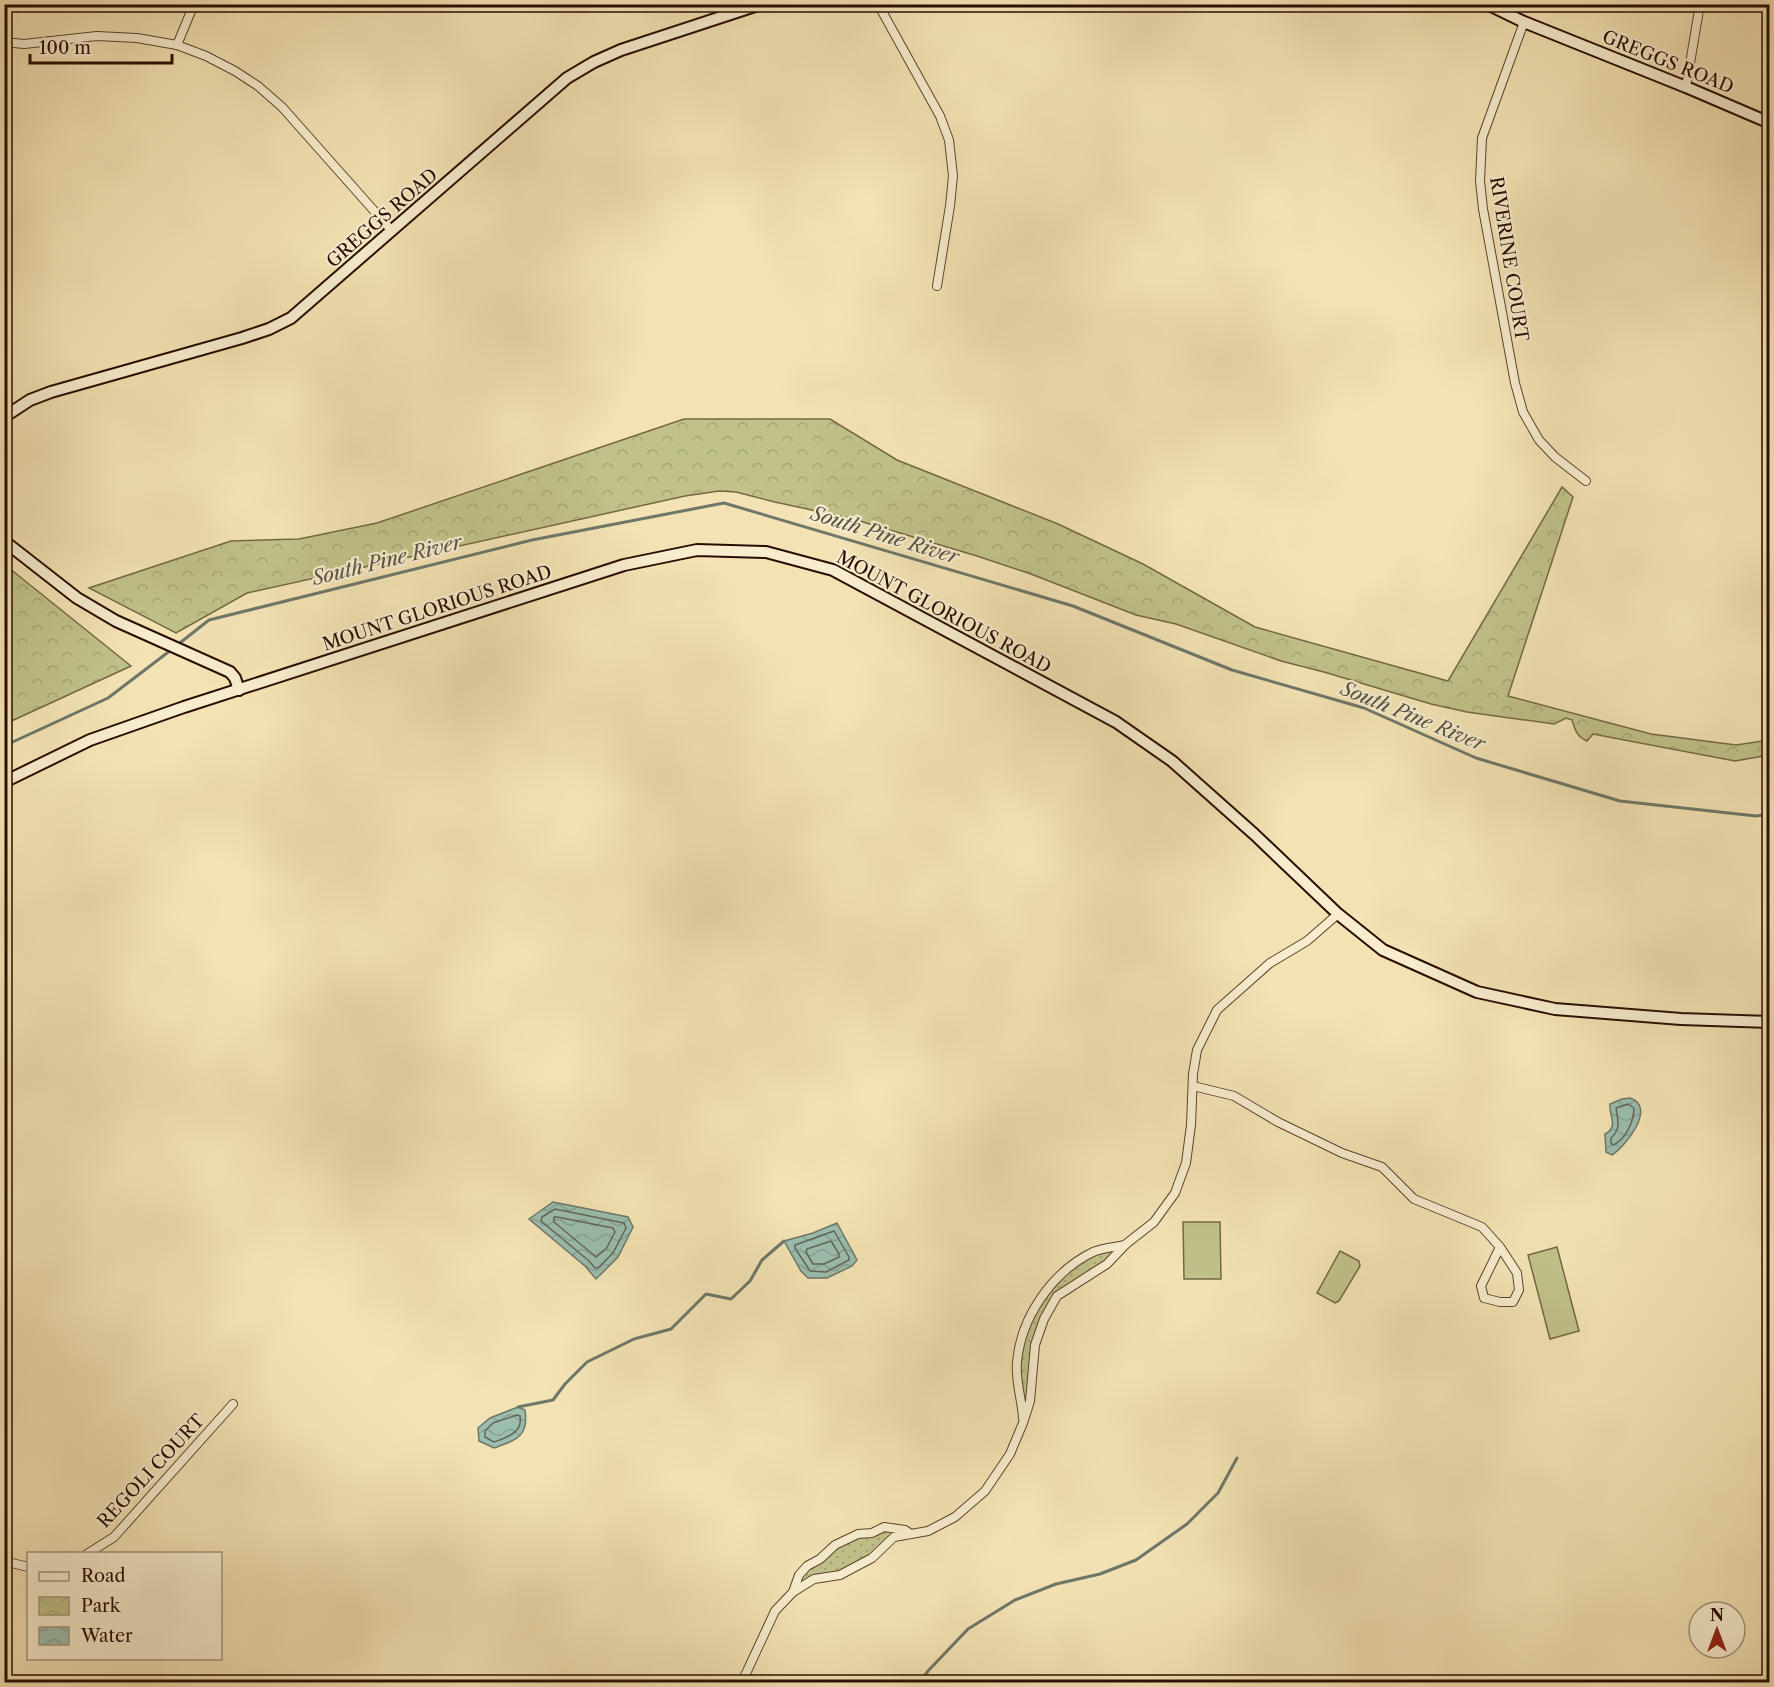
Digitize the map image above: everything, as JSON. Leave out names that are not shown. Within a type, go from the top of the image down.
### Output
[{"type":"main road","name":"GREGGS ROAD","points":[[4,417],[30,400],[51,392],[242,338],[269,329],[291,318],[560,84],[576,73],[621,50],[761,4]]},
{"type":"main road","name":"GREGGS ROAD","points":[[1487,4],[1524,22],[1770,123]]},
{"type":"main road","points":[[4,541],[77,598],[116,621],[230,672],[239,690]]},
{"type":"main road","name":"MOUNT GLORIOUS ROAD","points":[[4,782],[90,740],[184,707],[624,565],[697,550],[766,552],[833,570],[1116,722],[1172,761],[1254,834],[1338,914],[1383,950],[1477,992],[1555,1009],[1681,1019],[1770,1022]]},
{"type":"street","points":[[177,45],[194,4]]},
{"type":"street","points":[[878,4],[940,116],[949,140],[953,176],[937,286]]},
{"type":"street","points":[[1686,87],[1700,4]]},
{"type":"street","name":"RIVERINE COURT","points":[[1524,22],[1482,138],[1480,181],[1483,209],[1515,383],[1523,412],[1539,440],[1555,458],[1586,481]]},
{"type":"street","points":[[4,42],[24,44],[97,36],[137,38],[177,45],[235,70],[282,107],[392,231]]},
{"type":"street","points":[[742,1683],[775,1611],[793,1592],[814,1579],[840,1575],[872,1558],[894,1536],[928,1532],[955,1517],[985,1491],[1010,1454],[1023,1423],[1030,1401],[1035,1345],[1044,1319],[1057,1296],[1107,1264],[1155,1222],[1175,1193],[1186,1162],[1197,1050],[1217,1010],[1270,963],[1306,940],[1338,914]]},
{"type":"street","points":[[1193,1086],[1234,1096],[1278,1122],[1342,1153],[1382,1167],[1414,1198],[1482,1227],[1500,1246],[1517,1274],[1519,1290],[1513,1302],[1484,1298],[1481,1286],[1500,1246]]},
{"type":"street","points":[[1023,1423],[1017,1361],[1026,1325],[1036,1304],[1056,1278],[1094,1252],[1126,1245]]},
{"type":"street","points":[[1026,1325],[1040,1331]]},
{"type":"street","name":"REGOLI COURT","points":[[90,1552],[114,1536],[233,1404]]},
{"type":"street","points":[[793,1592],[799,1575],[807,1566],[820,1559],[835,1545],[858,1534],[872,1533],[884,1527],[905,1530],[911,1534]]},
{"type":"street","points":[[4,1561],[27,1567]]},
{"type":"green space","points":[[684,419],[830,419],[897,460],[1058,524],[1143,564],[1255,627],[1448,681],[1562,487],[1573,497],[1508,696],[1651,734],[1736,745],[1769,740],[1769,755],[1735,761],[1593,734],[1587,741],[1577,733],[1572,720],[1566,718],[1554,724],[1467,712],[1431,704],[1281,661],[1176,624],[1136,615],[1031,574],[977,556],[853,519],[736,492],[719,491],[685,496],[247,593],[176,633],[89,588],[231,541],[299,539],[377,523]]},
{"type":"green space","points":[[4,564],[131,666],[5,724]]},
{"type":"green space","points":[[1183,1222],[1220,1222],[1221,1279],[1184,1279]]},
{"type":"green space","points":[[1126,1244],[1107,1264],[1057,1296],[1035,1345],[1030,1401],[1022,1408],[1017,1369],[1026,1325],[1056,1278],[1094,1252]]},
{"type":"green space","points":[[1557,1247],[1579,1331],[1550,1339],[1528,1255]]},
{"type":"green space","points":[[1340,1251],[1359,1261],[1360,1266],[1339,1301],[1335,1303],[1317,1293]]},
{"type":"green space","points":[[884,1527],[905,1530],[872,1558],[840,1575],[814,1579],[793,1592],[799,1575],[835,1545]]},
{"type":"water","points":[[1630,1098],[1638,1103],[1641,1109],[1640,1118],[1625,1144],[1612,1155],[1606,1152],[1605,1134],[1612,1128],[1610,1104]]},
{"type":"water","points":[[553,1202],[628,1217],[633,1227],[618,1257],[596,1279],[585,1266],[529,1219]]},
{"type":"water","points":[[837,1223],[857,1260],[852,1266],[827,1278],[808,1278],[801,1271],[784,1241]]},
{"type":"water","points":[[518,1407],[525,1410],[526,1419],[523,1432],[515,1440],[494,1448],[479,1441],[478,1428],[490,1418]]},
{"type":"waterway","name":"South Pine River","points":[[176,646],[209,620],[532,540],[724,503],[1073,606],[1232,670],[1364,708],[1476,758],[1620,801],[1756,816],[1770,814]]},
{"type":"waterway","name":"South Pine River","points":[[4,746],[108,698],[171,650]]},
{"type":"waterway","points":[[518,1407],[553,1400],[587,1362],[634,1339],[671,1329],[706,1294],[731,1299],[750,1281],[762,1260],[784,1241]]},
{"type":"waterway","points":[[920,1682],[968,1629],[1015,1600],[1056,1584],[1100,1574],[1136,1560],[1187,1524],[1218,1493],[1237,1458]]}]
